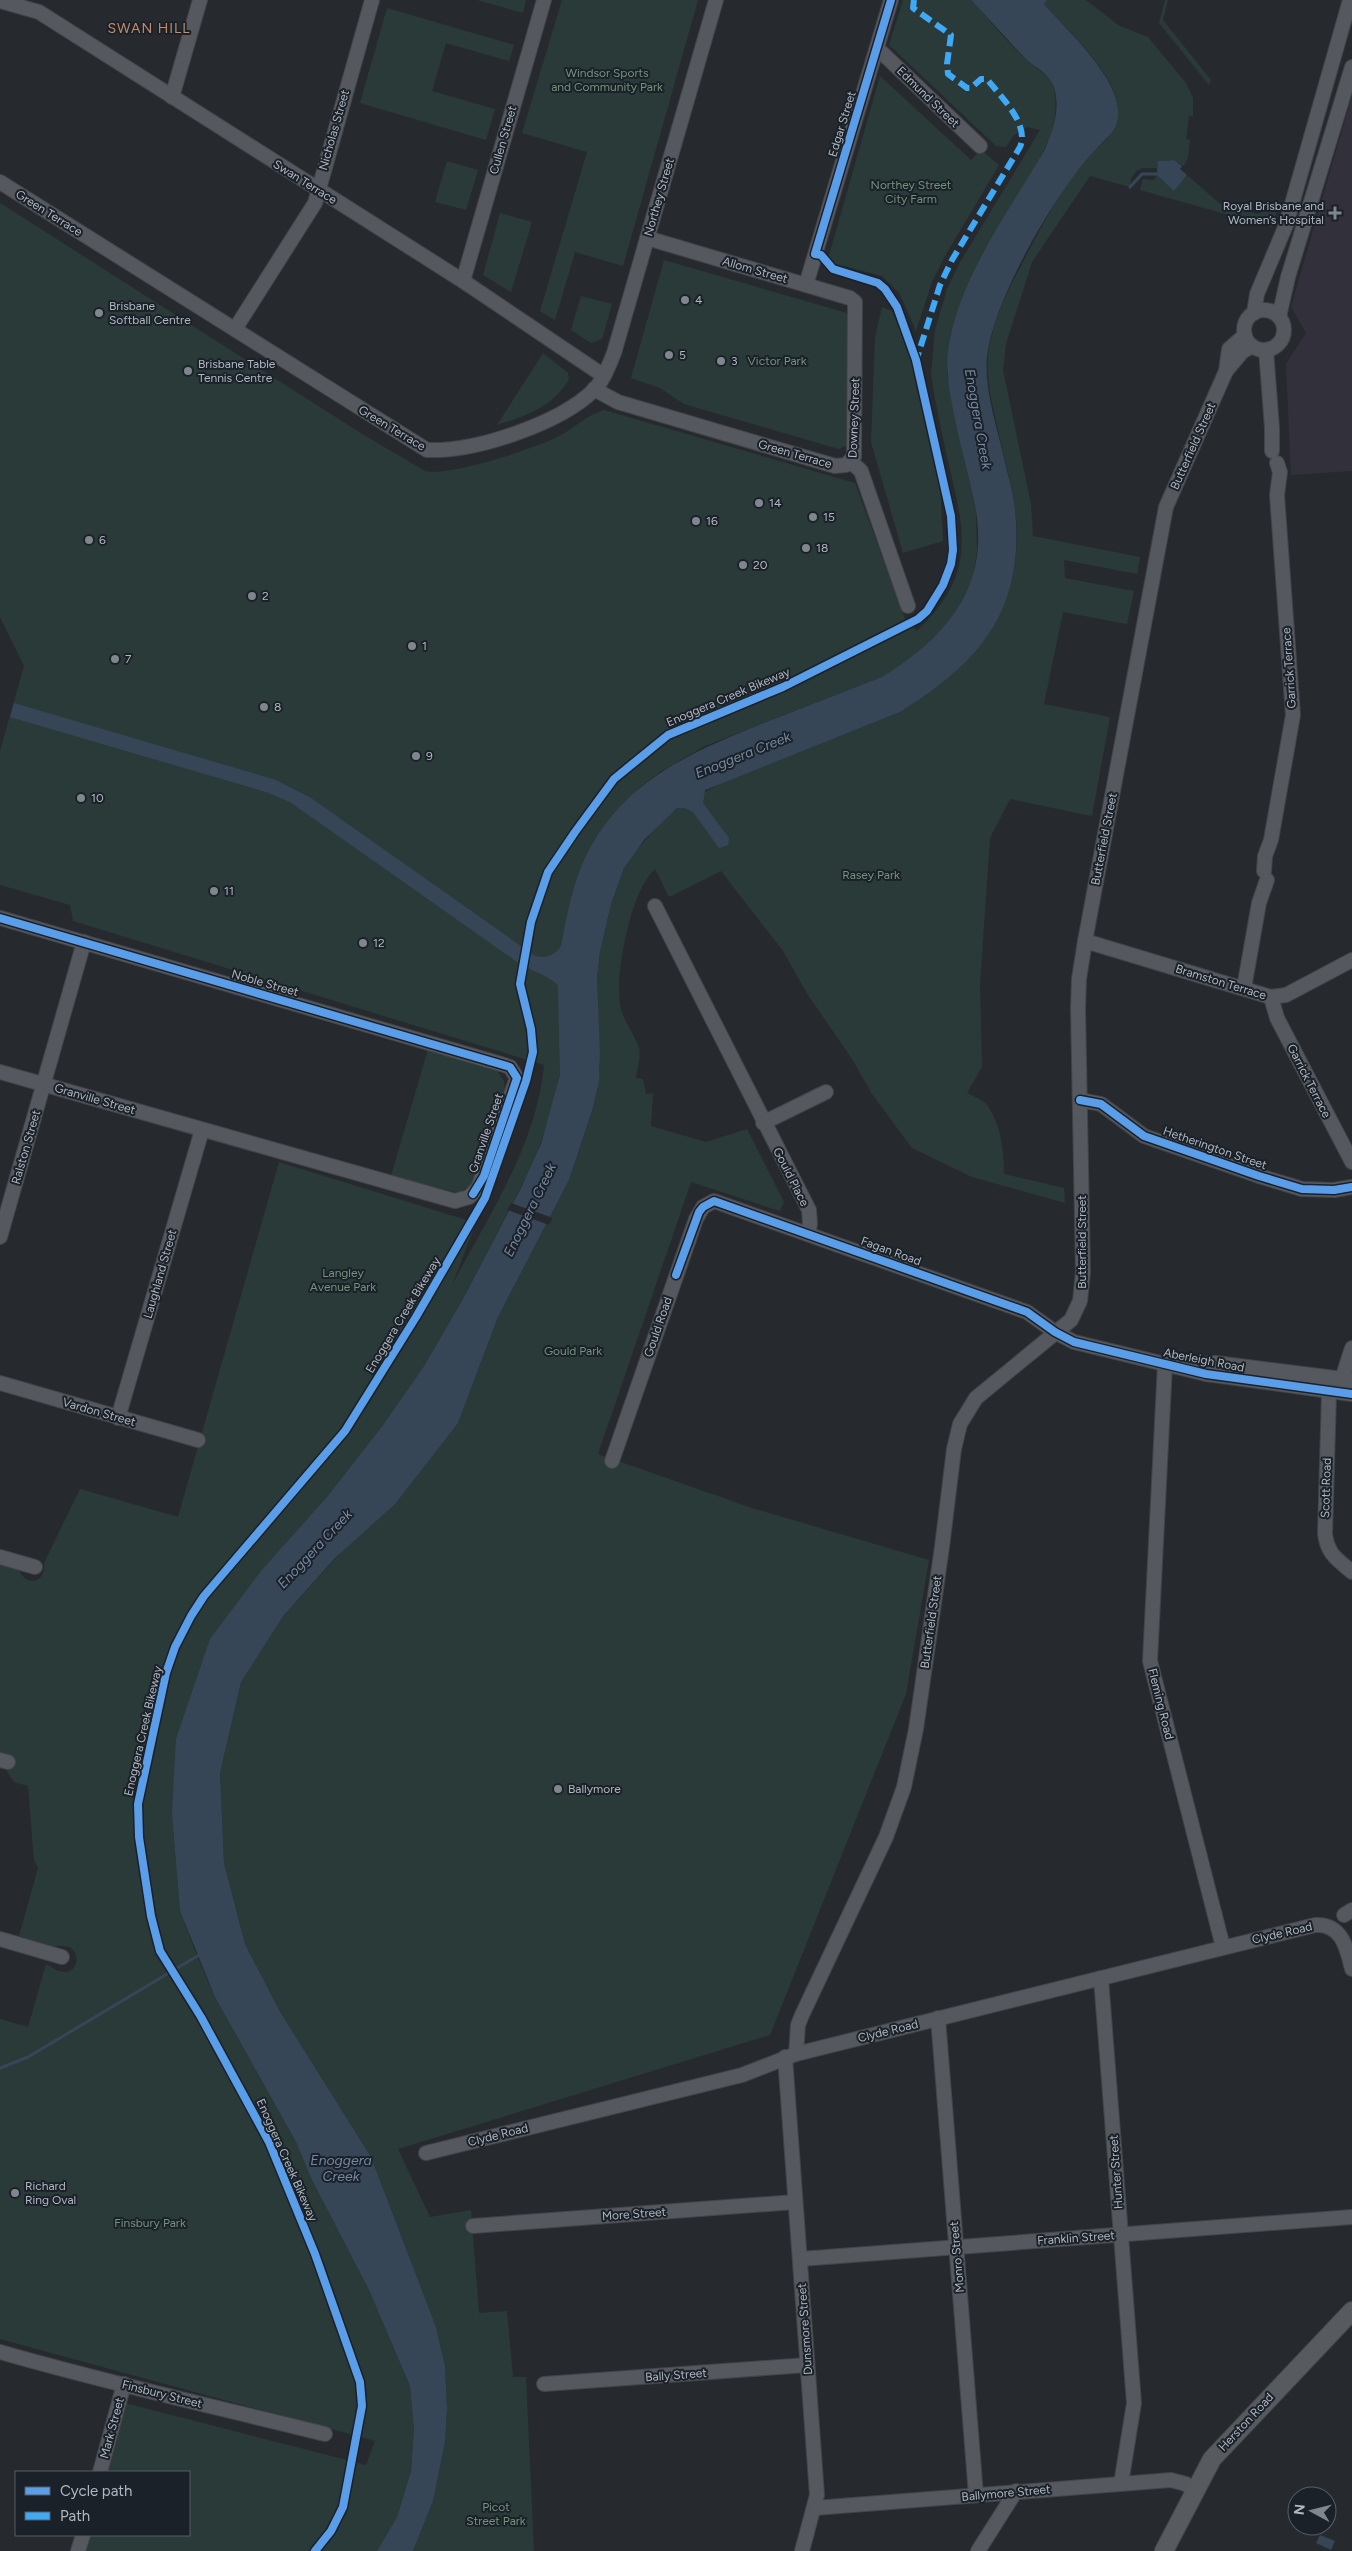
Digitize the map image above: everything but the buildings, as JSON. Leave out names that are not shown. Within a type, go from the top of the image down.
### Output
[{"type":"main road","name":"Herston Road","points":[[1164,2551],[1194,2491],[1218,2452],[1352,2311]]},
{"type":"street","points":[[172,97],[200,0]]},
{"type":"street","name":"Nicholas Street","points":[[235,329],[315,203],[372,0]]},
{"type":"street","name":"Cullen Street","points":[[463,281],[544,0]]},
{"type":"street","name":"Northey Street","points":[[594,389],[604,376],[614,353],[716,0]]},
{"type":"street","name":"Edgar Street","points":[[806,285],[890,0]]},
{"type":"street","points":[[1350,0],[1286,225],[1257,294],[1254,313],[1246,322],[1248,340],[1266,350],[1276,346],[1282,338],[1283,328],[1279,317],[1290,268],[1352,67]]},
{"type":"street","name":"Swan Terrace","points":[[0,1],[26,4],[39,12],[463,281],[604,376]]},
{"type":"street","name":"Edmund Street","points":[[876,48],[980,146]]},
{"type":"street","name":"Green Terrace","points":[[0,182],[427,450],[447,451],[538,427],[567,410],[594,389],[618,402],[836,466],[846,465],[850,461]]},
{"type":"street","name":"Allom Street","points":[[647,238],[850,298],[855,302],[856,308]]},
{"type":"street","name":"Downey Street","points":[[856,308],[855,452],[850,461],[861,471],[908,606]]},
{"type":"street","points":[[1254,313],[1267,310],[1279,317]]},
{"type":"street","name":"Butterfield Street","points":[[790,2055],[802,2015],[886,1837],[904,1787],[916,1729],[954,1449],[960,1424],[976,1398],[1071,1320],[1082,1296],[1078,990],[1085,941],[1166,506],[1226,371],[1229,349],[1248,340]]},
{"type":"street","name":"Garrick Terrace","points":[[1244,988],[1266,876],[1265,856],[1271,840],[1293,723],[1277,495],[1280,476],[1274,457],[1266,350]]},
{"type":"street","points":[[655,906],[763,1122],[826,1092]]},
{"type":"street","name":"Noble Street","points":[[0,918],[501,1064],[510,1067],[517,1078]]},
{"type":"street","name":"Bramston Terrace","points":[[1085,941],[1271,997],[1286,995],[1352,960]]},
{"type":"street","name":"Ralston Street","points":[[0,1237],[84,942]]},
{"type":"street","name":"Garrick Terrace","points":[[1271,997],[1277,1018],[1352,1162]]},
{"type":"street","name":"Granville Street","points":[[0,1072],[447,1201],[463,1200],[473,1194],[484,1176],[517,1078]]},
{"type":"street","name":"Hetherington Street","points":[[1080,1100],[1101,1104],[1144,1136],[1259,1176],[1302,1189],[1334,1190],[1352,1187]]},
{"type":"street","name":"Gould Place","points":[[763,1122],[809,1210],[810,1224],[808,1232]]},
{"type":"street","name":"Laughland Street","points":[[118,1418],[202,1130]]},
{"type":"street","name":"Fagan Road","points":[[714,1201],[808,1232],[1027,1312],[1055,1332]]},
{"type":"street","name":"Gould Road","points":[[612,1461],[696,1219],[703,1206],[714,1201]]},
{"type":"street","name":"Aberleigh Road","points":[[1055,1332],[1074,1342],[1206,1374],[1329,1393],[1352,1394]]},
{"type":"street","points":[[1347,1379],[1352,1348]]},
{"type":"street","name":"Aberleigh Road","points":[[1168,1365],[1210,1363],[1347,1379]]},
{"type":"street","name":"Fleming Road","points":[[1168,1365],[1150,1661],[1223,1947]]},
{"type":"street","name":"Vardon Street","points":[[0,1383],[198,1440]]},
{"type":"street","name":"Scott Road","points":[[1329,1393],[1325,1534],[1327,1547],[1331,1554],[1352,1572]]},
{"type":"street","points":[[0,1556],[34,1567]]},
{"type":"street","name":"Clyde Road","points":[[426,2153],[732,2077],[790,2055],[1223,1947],[1321,1925],[1338,1932],[1348,1951]]},
{"type":"street","points":[[0,1939],[62,1957]]},
{"type":"street","points":[[1348,1951],[1352,1969]]},
{"type":"street","name":"Hunter Street","points":[[1101,1978],[1134,2403],[1121,2484]]},
{"type":"street","name":"Monro Street","points":[[938,2018],[976,2495]]},
{"type":"street","name":"Dunsmore Street","points":[[790,2055],[788,2104],[818,2495],[802,2551]]},
{"type":"street","name":"Dunsmore Street","points":[[770,2063],[781,2080],[788,2104]]},
{"type":"street","name":"More Street","points":[[473,2226],[795,2202]]},
{"type":"street","name":"Franklin Street","points":[[800,2259],[1352,2217]]},
{"type":"street","name":"Finsbury Street","points":[[0,2352],[85,2377],[124,2384],[325,2434]]},
{"type":"street","name":"Bally Street","points":[[544,2384],[807,2365]]},
{"type":"street","name":"Mark Street","points":[[100,2471],[124,2384]]},
{"type":"street","name":"Ballymore Street","points":[[815,2508],[1171,2480],[1186,2484],[1194,2491]]},
{"type":"street","points":[[978,2551],[1016,2492]]},
{"type":"street","points":[[78,2551],[83,2536]]},
{"type":"shaded area","name":"Royal Brisbane and Women’s Hospital","points":[[1352,96],[1352,471],[1291,475],[1286,364],[1306,333],[1291,307]]},
{"type":"green space","points":[[477,0],[526,0],[523,13]]},
{"type":"green space","name":"Windsor Sports and Community Park","points":[[562,0],[698,0],[623,266],[575,252],[555,320],[540,311],[587,152],[522,133]]},
{"type":"green space","points":[[903,0],[971,0],[1014,48],[1049,78],[1053,86],[1056,105],[1051,136],[951,333],[947,373],[976,512],[977,552],[972,582],[956,612],[945,627],[914,656],[882,677],[705,746],[660,772],[639,788],[615,814],[574,892],[561,946],[560,1075],[549,1119],[533,1164],[463,1299],[424,1366],[383,1425],[327,1497],[172,1815],[180,1911],[197,1956],[215,1997],[296,2142],[312,2180],[369,2290],[410,2386],[414,2430],[411,2471],[397,2517],[377,2551],[84,2551],[89,2536],[190,2536],[190,2471],[106,2471],[125,2403],[366,2465],[375,2441],[0,2339],[0,2019],[28,2027],[46,1964],[59,1971],[69,1971],[75,1966],[76,1958],[73,1950],[69,1947],[53,1946],[19,1936],[38,1868],[34,1860],[28,1786],[14,1782],[7,1772],[12,1755],[0,1752],[0,1564],[18,1570],[28,1580],[32,1581],[41,1577],[44,1563],[80,1489],[178,1517],[279,1162],[476,1223],[452,1285],[509,1179],[521,1151],[532,1123],[540,1094],[544,1065],[73,921],[70,905],[0,885],[0,751],[24,666],[0,617],[0,203],[364,435],[425,471],[453,470],[514,454],[549,441],[604,410],[855,483],[905,619],[917,631],[949,592],[956,576],[962,547],[960,516],[931,374],[935,330],[947,289],[959,264],[1040,130],[1028,127],[1014,135],[1006,147],[996,146],[889,45]]},
{"type":"green space","points":[[1047,0],[1086,0],[1118,25],[1148,37],[1186,83],[1193,98],[1193,116],[1189,116],[1186,139],[1190,140],[1188,158],[1184,166],[1174,160],[1158,161],[1158,171],[1156,168],[1142,168],[1136,171],[1131,179],[1130,187],[1090,176],[1032,262],[1006,344],[1003,370],[1031,504],[1033,536],[1140,557],[1137,574],[1064,560],[1065,578],[1134,591],[1127,624],[1063,612],[1044,704],[1110,717],[1092,816],[1010,799],[990,838],[980,984],[982,1067],[967,1093],[985,1103],[996,1121],[1002,1147],[1004,1174],[1064,1188],[1065,1203],[972,1177],[912,1148],[872,1094],[852,1059],[808,995],[783,951],[721,871],[669,897],[655,869],[646,880],[638,895],[626,935],[619,996],[621,1010],[639,1048],[636,1078],[643,1079],[646,1094],[653,1093],[651,1126],[706,1142],[747,1129],[784,1202],[780,1211],[691,1182],[598,1454],[752,1508],[929,1560],[906,1694],[770,2035],[398,2149],[430,2217],[471,2210],[479,2313],[507,2311],[513,2377],[526,2377],[534,2551],[413,2551],[433,2501],[445,2442],[447,2409],[445,2366],[436,2327],[371,2157],[279,2010],[245,1944],[224,1863],[220,1773],[241,1682],[284,1615],[458,1423],[498,1317],[569,1180],[592,1112],[600,1068],[597,977],[600,952],[611,904],[624,868],[633,854],[666,817],[683,804],[721,783],[900,712],[928,693],[953,673],[974,652],[991,628],[1004,602],[1013,574],[1017,542],[1015,508],[994,414],[988,376],[991,338],[1004,299],[1050,211],[1074,174],[1106,140],[1118,119],[1115,96],[1109,82],[1089,53],[1044,4]]},
{"type":"green space","points":[[1165,0],[1168,0],[1163,20],[1211,80],[1209,85],[1159,23]]},
{"type":"green space","points":[[387,8],[514,45],[509,61],[446,43],[432,91],[495,109],[486,140],[360,103]]},
{"type":"green space","name":"Northey Street City Farm","points":[[880,76],[971,160],[981,150],[999,165],[945,256],[932,282],[916,331],[900,294],[882,276],[832,263],[828,259]]},
{"type":"green space","points":[[447,161],[478,170],[466,210],[435,202]]},
{"type":"green space","points":[[1157,175],[1174,190],[1187,175],[1219,203],[1258,214],[1279,204],[1272,227],[1140,190],[1143,179],[1154,180]]},
{"type":"green space","points":[[500,213],[532,222],[511,292],[483,275]]},
{"type":"green space","name":"Victor Park","points":[[664,260],[847,313],[853,319],[849,441],[846,446],[839,449],[684,404],[660,388],[631,378]]},
{"type":"green space","points":[[581,296],[612,304],[602,339],[591,343],[571,330]]},
{"type":"green space","points":[[882,307],[892,311],[913,360],[940,486],[943,541],[903,553],[871,442],[875,337]]},
{"type":"green space","points":[[543,353],[568,373],[569,379],[563,389],[538,409],[497,425]]},
{"type":"green space","points":[[428,1049],[496,1069],[504,1081],[505,1094],[476,1181],[459,1193],[391,1176]]},
{"type":"water","name":"Enoggera Creek","points":[[971,0],[1047,0],[1044,4],[1083,46],[1108,81],[1116,99],[1118,116],[1113,131],[1082,165],[1038,231],[1010,284],[991,335],[987,357],[987,381],[1015,509],[1016,544],[1013,576],[1004,604],[992,629],[975,652],[954,673],[929,693],[900,712],[705,790],[703,803],[729,838],[728,845],[719,848],[693,812],[685,808],[677,808],[644,840],[624,868],[611,904],[600,952],[597,977],[600,1054],[599,1081],[592,1111],[569,1180],[498,1317],[458,1423],[395,1504],[335,1558],[284,1615],[241,1682],[220,1773],[224,1863],[245,1944],[279,2010],[371,2157],[436,2327],[445,2366],[447,2409],[445,2442],[433,2501],[413,2551],[377,2551],[397,2517],[411,2471],[414,2430],[410,2386],[369,2290],[312,2180],[296,2142],[215,1997],[180,1911],[172,1815],[176,1739],[210,1639],[261,1571],[327,1497],[383,1425],[424,1366],[463,1299],[522,1186],[541,1144],[560,1075],[558,986],[547,977],[520,964],[290,802],[266,792],[10,717],[14,703],[276,780],[311,798],[535,956],[546,957],[556,952],[561,946],[572,896],[584,859],[606,823],[645,784],[668,768],[716,743],[882,677],[925,646],[957,609],[968,588],[976,564],[978,539],[976,511],[950,393],[948,351],[962,298],[973,272],[1000,223],[1044,151],[1054,123],[1057,102],[1051,82],[1045,74],[1026,59]]},
{"type":"water","points":[[1174,160],[1182,166],[1180,169],[1187,175],[1174,191],[1157,175],[1158,161]]},
{"type":"water","points":[[1320,2536],[1335,2541],[1331,2550],[1316,2543]]},
{"type":"pier","points":[[511,1203],[553,1218],[549,1225],[507,1210]]},
{"type":"waterway","points":[[1130,187],[1142,174],[1157,174]]},
{"type":"waterway","points":[[0,2068],[28,2057],[199,1955]]},
{"type":"marked path","points":[[914,0],[913,8],[951,35],[947,64],[948,74],[967,88],[971,88],[981,79],[987,79],[1012,111],[1021,129],[1022,138],[1020,147],[952,260],[940,285],[917,358]]},
{"type":"cycle path","name":"Enoggera Creek Bikeway","points":[[315,2551],[331,2531],[343,2507],[362,2406],[360,2382],[315,2254],[269,2142],[201,2017],[160,1951],[151,1916],[139,1837],[138,1804],[166,1673],[175,1647],[204,1596],[345,1431],[416,1317],[485,1198],[526,1081],[533,1052],[531,1029],[520,984],[531,922],[548,872],[575,832],[614,779],[668,735],[783,687],[918,619],[927,611],[943,585],[951,564],[953,550],[951,516],[916,360],[897,307],[885,289],[878,283],[833,269],[821,255],[815,254],[891,0]]},
{"type":"cycle path","points":[[0,918],[510,1067],[517,1078],[484,1176],[473,1194]]},
{"type":"cycle path","points":[[1080,1100],[1101,1104],[1144,1136],[1259,1176],[1302,1189],[1334,1190],[1352,1187]]},
{"type":"cycle path","points":[[676,1275],[699,1212],[703,1207],[714,1201],[1027,1312],[1055,1332],[1074,1342],[1206,1374],[1352,1394]]},
{"type":"place","name":"Royal Brisbane and Women’s Hospital","points":[[1335,213]]},
{"type":"place","name":"4","points":[[685,300]]},
{"type":"place","name":"Brisbane Softball Centre","points":[[99,313]]},
{"type":"place","name":"5","points":[[669,355]]},
{"type":"place","name":"3","points":[[721,361]]},
{"type":"place","name":"Brisbane Table Tennis Centre","points":[[188,371]]},
{"type":"place","name":"14","points":[[759,503]]},
{"type":"place","name":"15","points":[[813,517]]},
{"type":"place","name":"16","points":[[696,521]]},
{"type":"place","name":"6","points":[[89,540]]},
{"type":"place","name":"18","points":[[806,548]]},
{"type":"place","name":"20","points":[[743,565]]},
{"type":"place","name":"2","points":[[252,596]]},
{"type":"place","name":"1","points":[[412,646]]},
{"type":"place","name":"7","points":[[115,659]]},
{"type":"place","name":"8","points":[[264,707]]},
{"type":"place","name":"9","points":[[416,756]]},
{"type":"place","name":"10","points":[[81,798]]},
{"type":"place","name":"11","points":[[214,891]]},
{"type":"place","name":"12","points":[[363,943]]},
{"type":"place","name":"Ballymore","points":[[558,1789]]},
{"type":"place","name":"Richard Ring Oval","points":[[15,2193]]},
{"type":"district","name":"SWAN HILL","points":[[149,28]]},
{"type":"park label","name":"Rasey Park","points":[[871,875]]},
{"type":"park label","name":"Langley Avenue Park","points":[[343,1280]]},
{"type":"park label","name":"Gould Park","points":[[573,1351]]},
{"type":"park label","name":"Finsbury Park","points":[[150,2223]]},
{"type":"park label","name":"Picot Street Park","points":[[496,2514]]}]
